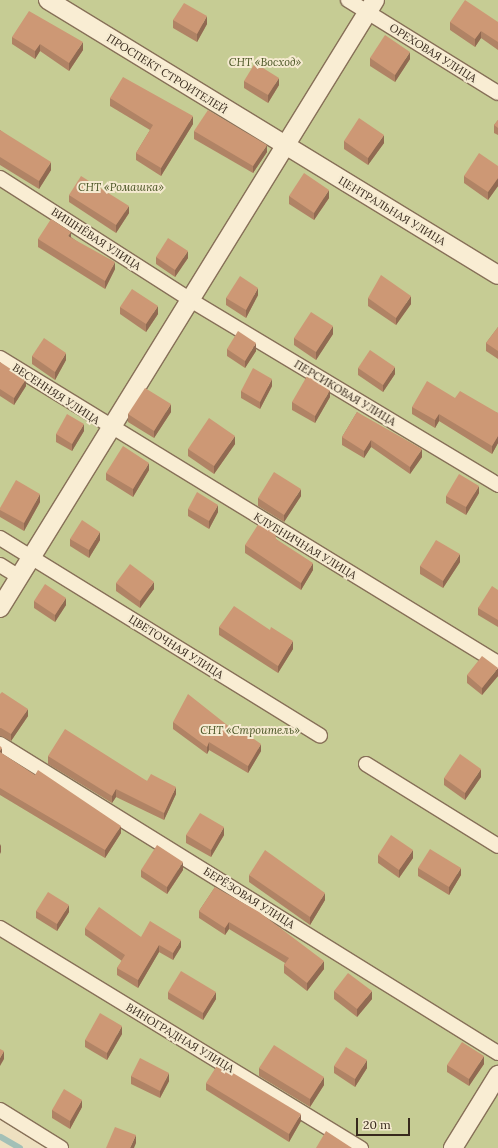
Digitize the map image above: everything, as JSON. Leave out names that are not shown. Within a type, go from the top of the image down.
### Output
[{"type":"street","name":"ПРОСПЕКТ СТРОИТЕЛЕЙ","points":[[48,0],[286,148]]},
{"type":"street","name":"ОРЕХОВАЯ УЛИЦА","points":[[348,0],[372,6],[498,93]]},
{"type":"street","points":[[0,608],[192,301],[372,6]]},
{"type":"street","name":"ЦЕНТРАЛЬНАЯ УЛИЦА","points":[[286,148],[498,274]]},
{"type":"street","name":"ВИШНЁВАЯ УЛИЦА","points":[[0,178],[192,301]]},
{"type":"street","name":"ПЕРСИКОВАЯ УЛИЦА","points":[[192,301],[498,485]]},
{"type":"street","name":"ВЕСЕННЯЯ УЛИЦА","points":[[0,358],[112,429]]},
{"type":"street","name":"КЛУБНИЧНАЯ УЛИЦА","points":[[112,429],[498,662]]},
{"type":"street","points":[[0,538],[31,557]]},
{"type":"street","name":"ЦВЕТОЧНАЯ УЛИЦА","points":[[31,557],[320,736]]},
{"type":"street","points":[[0,565],[19,577]]},
{"type":"street","name":"БЕРЁЗОВАЯ УЛИЦА","points":[[0,744],[498,1053]]},
{"type":"street","points":[[366,764],[498,846]]},
{"type":"street","name":"ВИНОГРАДНАЯ УЛИЦА","points":[[0,928],[361,1148]]},
{"type":"street","points":[[453,1148],[498,1075]]},
{"type":"street","points":[[0,1110],[61,1148]]},
{"type":"green space","name":"СНТ «Строитель»","points":[[0,0],[498,0],[498,1148],[47,1148],[0,1119]]},
{"type":"building","points":[[465,0],[498,22],[498,42],[481,31],[475,39],[450,22]]},
{"type":"building","points":[[184,3],[207,16],[197,34],[173,20]]},
{"type":"building","points":[[29,11],[83,42],[69,63],[40,44],[35,51],[12,37]]},
{"type":"building","points":[[385,35],[410,52],[395,75],[370,58]]},
{"type":"building","points":[[255,63],[279,78],[268,95],[244,81]]},
{"type":"building","points":[[123,77],[193,116],[161,168],[136,153],[153,125],[110,98]]},
{"type":"building","points":[[208,110],[267,145],[253,166],[194,131]]},
{"type":"building","points":[[359,118],[384,135],[368,158],[344,141]]},
{"type":"building","points":[[498,120],[498,128],[494,125]]},
{"type":"building","points":[[0,130],[51,162],[39,181],[0,157]]},
{"type":"building","points":[[479,153],[498,166],[498,178],[488,192],[464,176]]},
{"type":"building","points":[[304,173],[329,190],[314,213],[289,196]]},
{"type":"building","points":[[81,176],[129,206],[116,225],[69,195]]},
{"type":"building","points":[[51,219],[71,232],[68,236],[115,262],[105,281],[38,239]]},
{"type":"building","points":[[168,238],[188,251],[175,270],[156,257]]},
{"type":"building","points":[[381,275],[411,296],[396,318],[368,298]]},
{"type":"building","points":[[240,276],[258,288],[246,310],[226,298]]},
{"type":"building","points":[[132,289],[158,306],[146,324],[120,307]]},
{"type":"building","points":[[311,312],[333,326],[316,352],[294,338]]},
{"type":"building","points":[[498,327],[498,351],[486,343]]},
{"type":"building","points":[[238,331],[256,343],[245,361],[227,349]]},
{"type":"building","points":[[44,338],[66,353],[55,372],[32,356]]},
{"type":"building","points":[[370,350],[395,367],[383,385],[358,368]]},
{"type":"building","points":[[0,362],[26,379],[14,398],[0,389]]},
{"type":"building","points":[[253,368],[272,379],[260,402],[241,391]]},
{"type":"building","points":[[307,376],[330,390],[315,416],[292,402]]},
{"type":"building","points":[[427,381],[455,398],[460,391],[498,413],[498,436],[492,446],[439,414],[435,420],[412,407]]},
{"type":"building","points":[[145,388],[171,404],[154,431],[128,414]]},
{"type":"building","points":[[357,412],[422,449],[410,467],[371,440],[364,451],[342,437]]},
{"type":"building","points":[[67,414],[84,424],[72,444],[56,434]]},
{"type":"building","points":[[209,418],[235,436],[214,466],[188,449]]},
{"type":"building","points":[[123,446],[149,463],[133,489],[106,473]]},
{"type":"building","points":[[274,472],[301,489],[284,515],[258,498]]},
{"type":"building","points":[[459,474],[479,486],[466,507],[446,496]]},
{"type":"building","points":[[16,480],[40,494],[24,523],[0,510]]},
{"type":"building","points":[[197,492],[218,505],[209,521],[188,509]]},
{"type":"building","points":[[82,520],[100,532],[89,550],[70,539]]},
{"type":"building","points":[[261,520],[275,529],[276,539],[313,563],[301,583],[245,545]]},
{"type":"building","points":[[436,540],[460,554],[443,581],[420,566]]},
{"type":"building","points":[[130,564],[154,582],[140,601],[116,583]]},
{"type":"building","points":[[45,584],[66,598],[55,615],[34,601]]},
{"type":"building","points":[[492,586],[498,590],[498,620],[478,608]]},
{"type":"building","points":[[234,606],[270,630],[271,627],[293,641],[278,666],[219,627]]},
{"type":"building","points":[[482,656],[498,668],[482,688],[467,675]]},
{"type":"building","points":[[2,692],[28,709],[11,734],[0,728],[0,694]]},
{"type":"building","points":[[188,694],[241,736],[244,732],[261,744],[248,766],[209,742],[207,747],[173,722]]},
{"type":"building","points":[[65,729],[147,781],[151,774],[176,787],[164,813],[116,789],[112,796],[48,756]]},
{"type":"building","points":[[0,752],[35,775],[38,770],[121,826],[105,850],[0,788]]},
{"type":"building","points":[[460,754],[481,769],[465,793],[444,778]]},
{"type":"building","points":[[200,813],[224,827],[211,850],[186,835]]},
{"type":"building","points":[[391,835],[413,850],[399,870],[378,855]]},
{"type":"building","points":[[157,845],[183,862],[167,887],[141,870]]},
{"type":"building","points":[[430,849],[461,868],[449,887],[418,868]]},
{"type":"building","points":[[265,850],[325,893],[310,917],[249,875]]},
{"type":"building","points":[[215,887],[259,912],[324,961],[307,983],[284,965],[289,958],[229,922],[225,928],[199,911]]},
{"type":"building","points":[[48,892],[69,905],[57,924],[36,911]]},
{"type":"building","points":[[99,907],[141,937],[150,921],[181,940],[173,953],[159,945],[138,980],[117,968],[125,955],[85,928]]},
{"type":"building","points":[[181,971],[216,992],[203,1013],[168,992]]},
{"type":"building","points":[[348,973],[372,991],[357,1009],[334,991]]},
{"type":"building","points":[[100,1013],[122,1026],[107,1053],[85,1040]]},
{"type":"building","points":[[462,1042],[484,1056],[469,1079],[447,1065]]},
{"type":"building","points":[[274,1045],[324,1077],[310,1099],[259,1068]]},
{"type":"building","points":[[346,1047],[367,1060],[355,1079],[334,1066]]},
{"type":"building","points":[[0,1049],[4,1051],[0,1058]]},
{"type":"building","points":[[140,1058],[169,1073],[160,1091],[131,1076]]},
{"type":"building","points":[[218,1064],[301,1114],[289,1134],[206,1083]]},
{"type":"building","points":[[64,1089],[82,1100],[70,1121],[52,1110]]},
{"type":"building","points":[[115,1127],[136,1135],[130,1148],[106,1148]]},
{"type":"building","points":[[326,1131],[352,1148],[316,1148]]},
{"type":"waterway","points":[[1,1137],[20,1148]]},
{"type":"park label","name":"СНТ «Восход»","points":[[265,62]]},
{"type":"park label","name":"СНТ «Ромашка»","points":[[121,187]]}]
